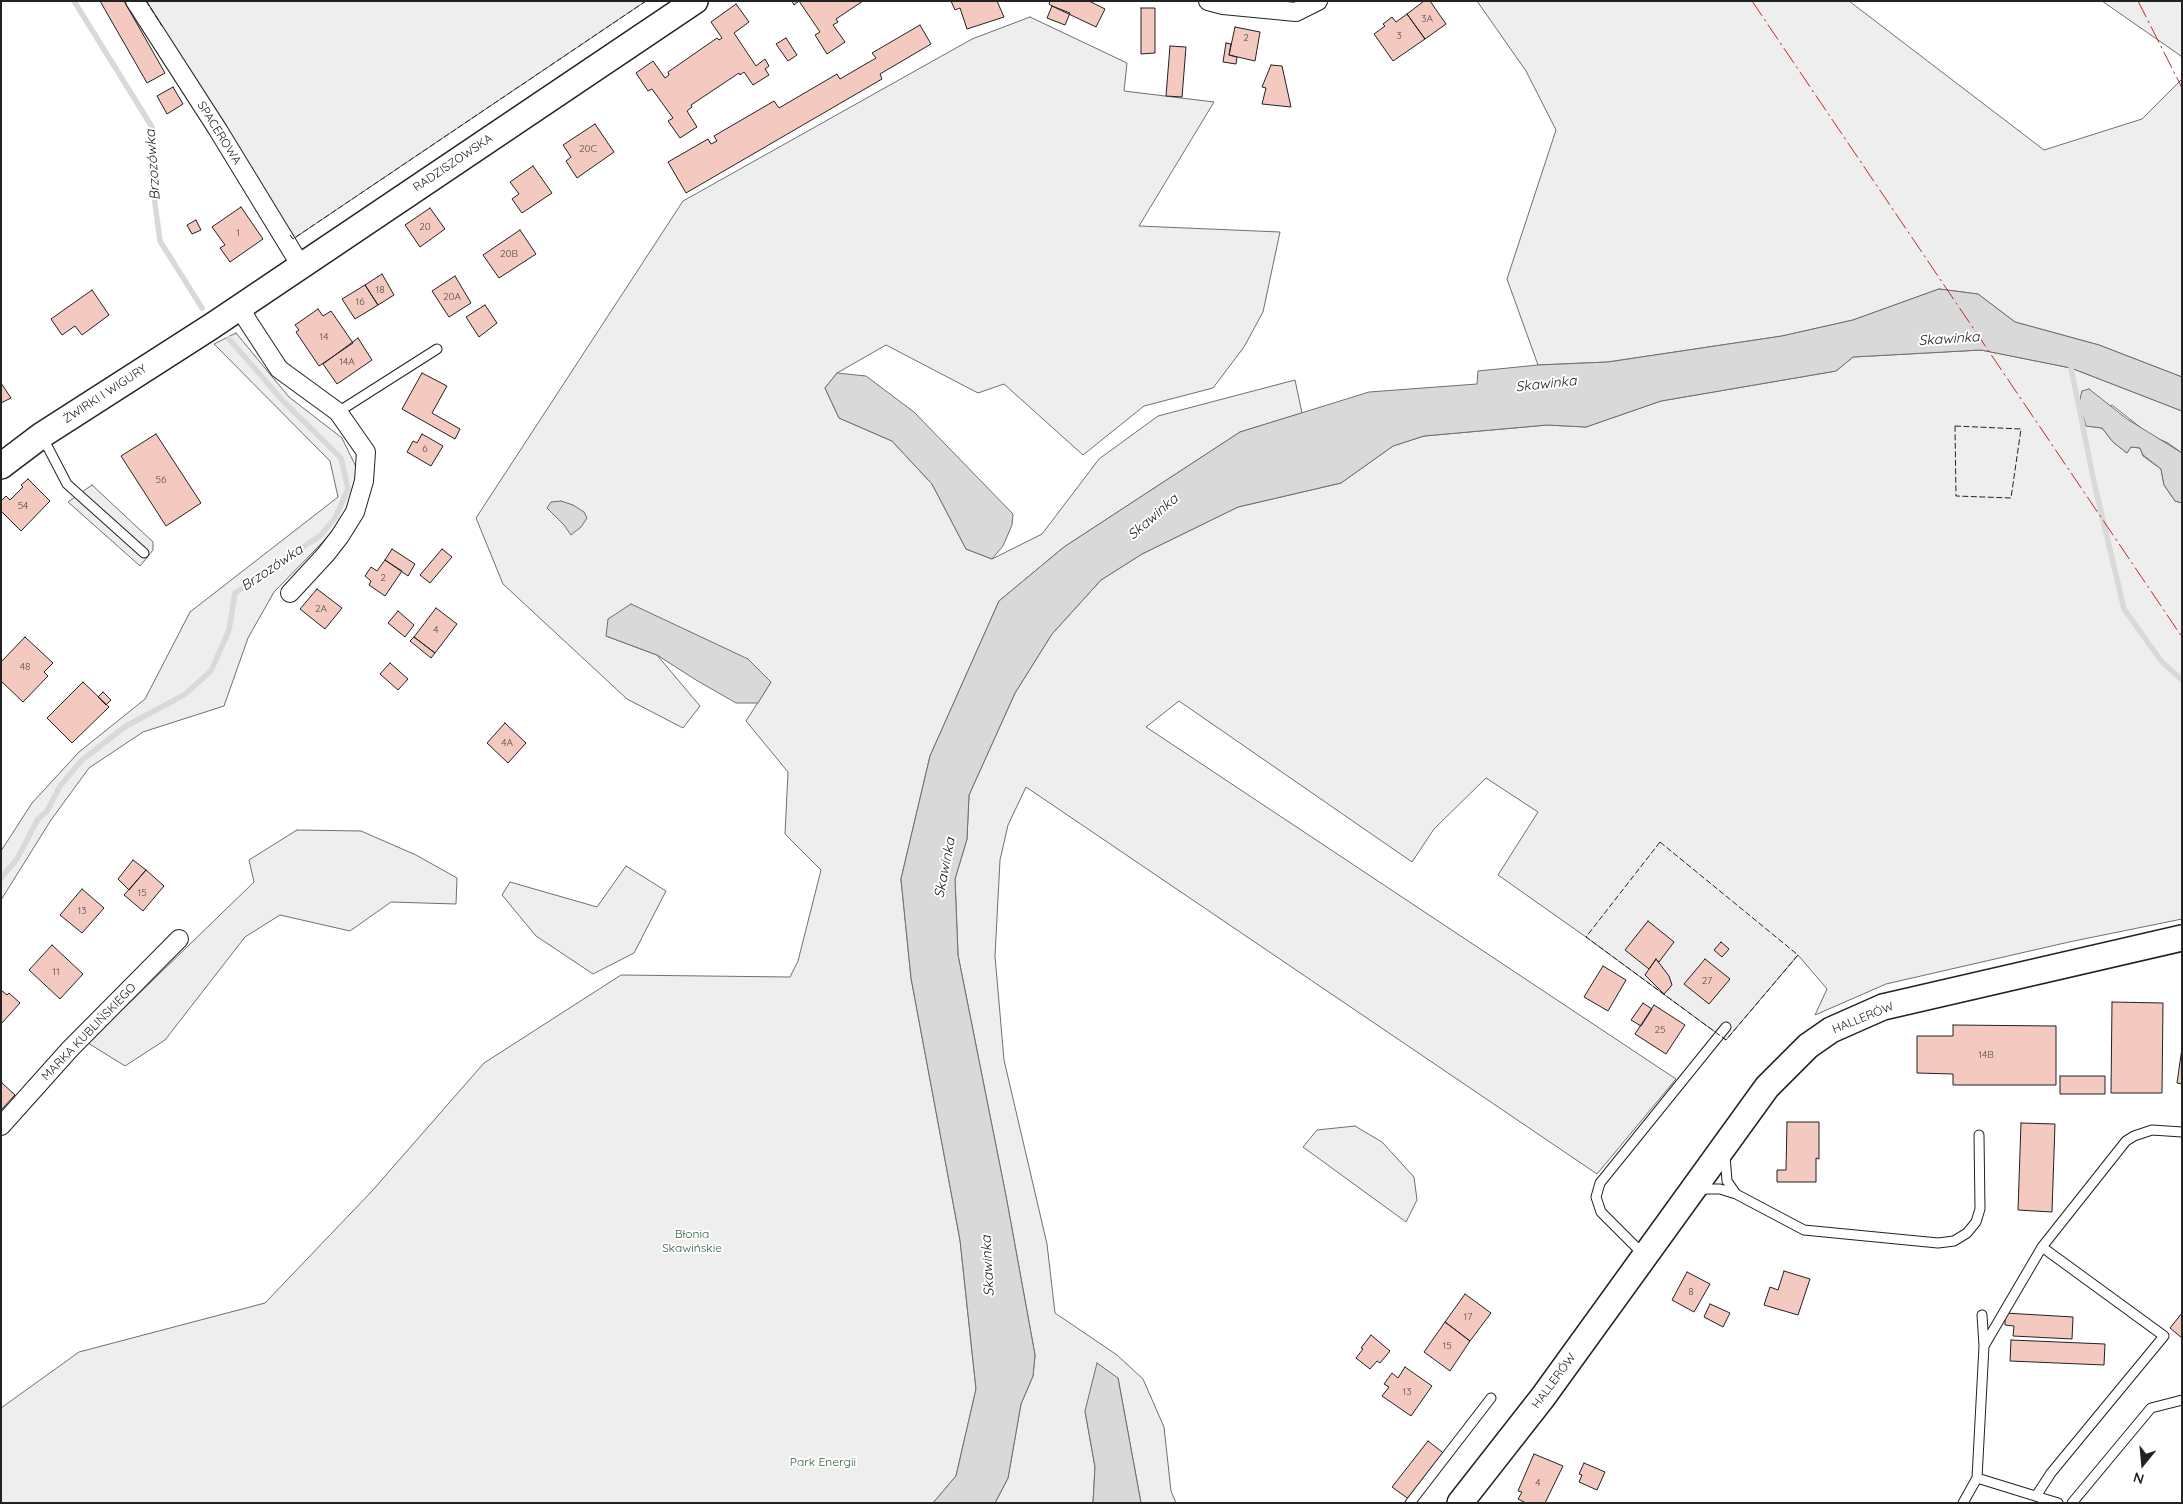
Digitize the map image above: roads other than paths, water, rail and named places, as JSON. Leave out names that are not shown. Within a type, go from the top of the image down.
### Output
[{"type":"street","name":"SPACEROWA","points":[[136,1],[301,266]]},
{"type":"street","name":"RADZISZOWSKA","points":[[212,326],[695,1]]},
{"type":"street","points":[[1208,1],[1223,5],[1296,12],[1318,1]]},
{"type":"street","points":[[241,307],[279,369],[338,412],[366,452],[364,480],[355,512],[340,536],[290,592]]},
{"type":"street","name":"ŻWIRKI I WIGURY","points":[[1,466],[42,435],[212,326]]},
{"type":"street","name":"HALLERÓW","points":[[1460,1503],[1543,1397],[1767,1087],[1788,1063],[1808,1046],[1831,1030],[1883,1007],[2182,938]]},
{"type":"street","name":"MARKA KUBLIŃSKIEGO","points":[[1,1126],[70,1049],[179,939]]},
{"type":"lane","points":[[338,412],[437,350]]},
{"type":"lane","points":[[42,435],[67,484],[144,553]]},
{"type":"lane","points":[[1644,1255],[1601,1212],[1596,1197],[1600,1183],[1726,1027]]},
{"type":"lane","points":[[1984,1346],[2042,1247],[2126,1140],[2152,1130],[2182,1132]]},
{"type":"lane","points":[[1684,1201],[1694,1193],[1706,1189],[1720,1189],[1736,1194],[1804,1230],[1938,1243],[1954,1241],[1967,1233],[1976,1222],[1980,1209],[1979,1135]]},
{"type":"lane","points":[[1726,1143],[1725,1170],[1728,1181],[1736,1194]]},
{"type":"lane","points":[[2036,1496],[2051,1474],[2164,1336],[2042,1247]]},
{"type":"lane","points":[[1963,1503],[1977,1478],[1984,1346],[1982,1315]]},
{"type":"lane","points":[[1410,1503],[1491,1398]]},
{"type":"lane","points":[[2072,1503],[2151,1408],[2182,1400]]},
{"type":"lane","points":[[1977,1478],[2058,1503]]},
{"type":"water","name":"Skawinka","points":[[1939,289],[1978,294],[2015,322],[2099,345],[2182,377],[2182,411],[2071,368],[1981,350],[1853,357],[1836,371],[1661,401],[1586,427],[1547,425],[1424,436],[1393,446],[1341,483],[1238,507],[1142,554],[1101,580],[1052,634],[1015,693],[969,795],[967,839],[955,879],[958,955],[1006,1196],[1035,1355],[1033,1376],[1021,1404],[1008,1478],[995,1503],[933,1503],[956,1476],[976,1389],[960,1240],[911,978],[901,879],[930,756],[999,601],[1064,547],[1240,432],[1369,392],[1477,384],[1478,371],[1538,365],[1608,362],[1782,336],[1853,320]]},
{"type":"water","points":[[837,373],[866,376],[914,412],[1013,514],[1012,525],[1003,546],[992,559],[966,549],[932,484],[892,441],[839,418],[825,388]]},
{"type":"water","points":[[2089,389],[2127,419],[2182,453],[2182,503],[2175,501],[2164,485],[2161,469],[2143,455],[2140,448],[2131,447],[2127,453],[2113,442],[2102,428],[2086,426],[2079,403],[2082,391]]},
{"type":"water","points":[[561,501],[573,505],[584,512],[587,518],[581,527],[571,535],[547,508],[551,502]]},
{"type":"water","points":[[631,604],[748,659],[771,682],[758,703],[736,703],[657,655],[606,636],[608,619]]},
{"type":"water","points":[[1097,1363],[1118,1378],[1141,1503],[1093,1503],[1095,1467],[1085,1411]]},
{"type":"waterway","name":"Brzozówka","points":[[74,1],[152,127],[151,173],[160,241],[202,308]]},
{"type":"waterway","name":"Brzozówka","points":[[1,878],[17,859],[38,819],[47,811],[60,786],[82,760],[126,726],[184,695],[211,671],[229,630],[235,593],[321,535],[335,518],[348,489],[341,458],[284,402],[229,339]]},
{"type":"waterway","points":[[2075,363],[2071,368],[2094,482],[2124,609],[2162,662],[2182,680]]},
{"type":"park label","name":"Błonia Skawińskie","points":[[692,1241]]},
{"type":"park label","name":"Park Energii","points":[[823,1462]]}]
